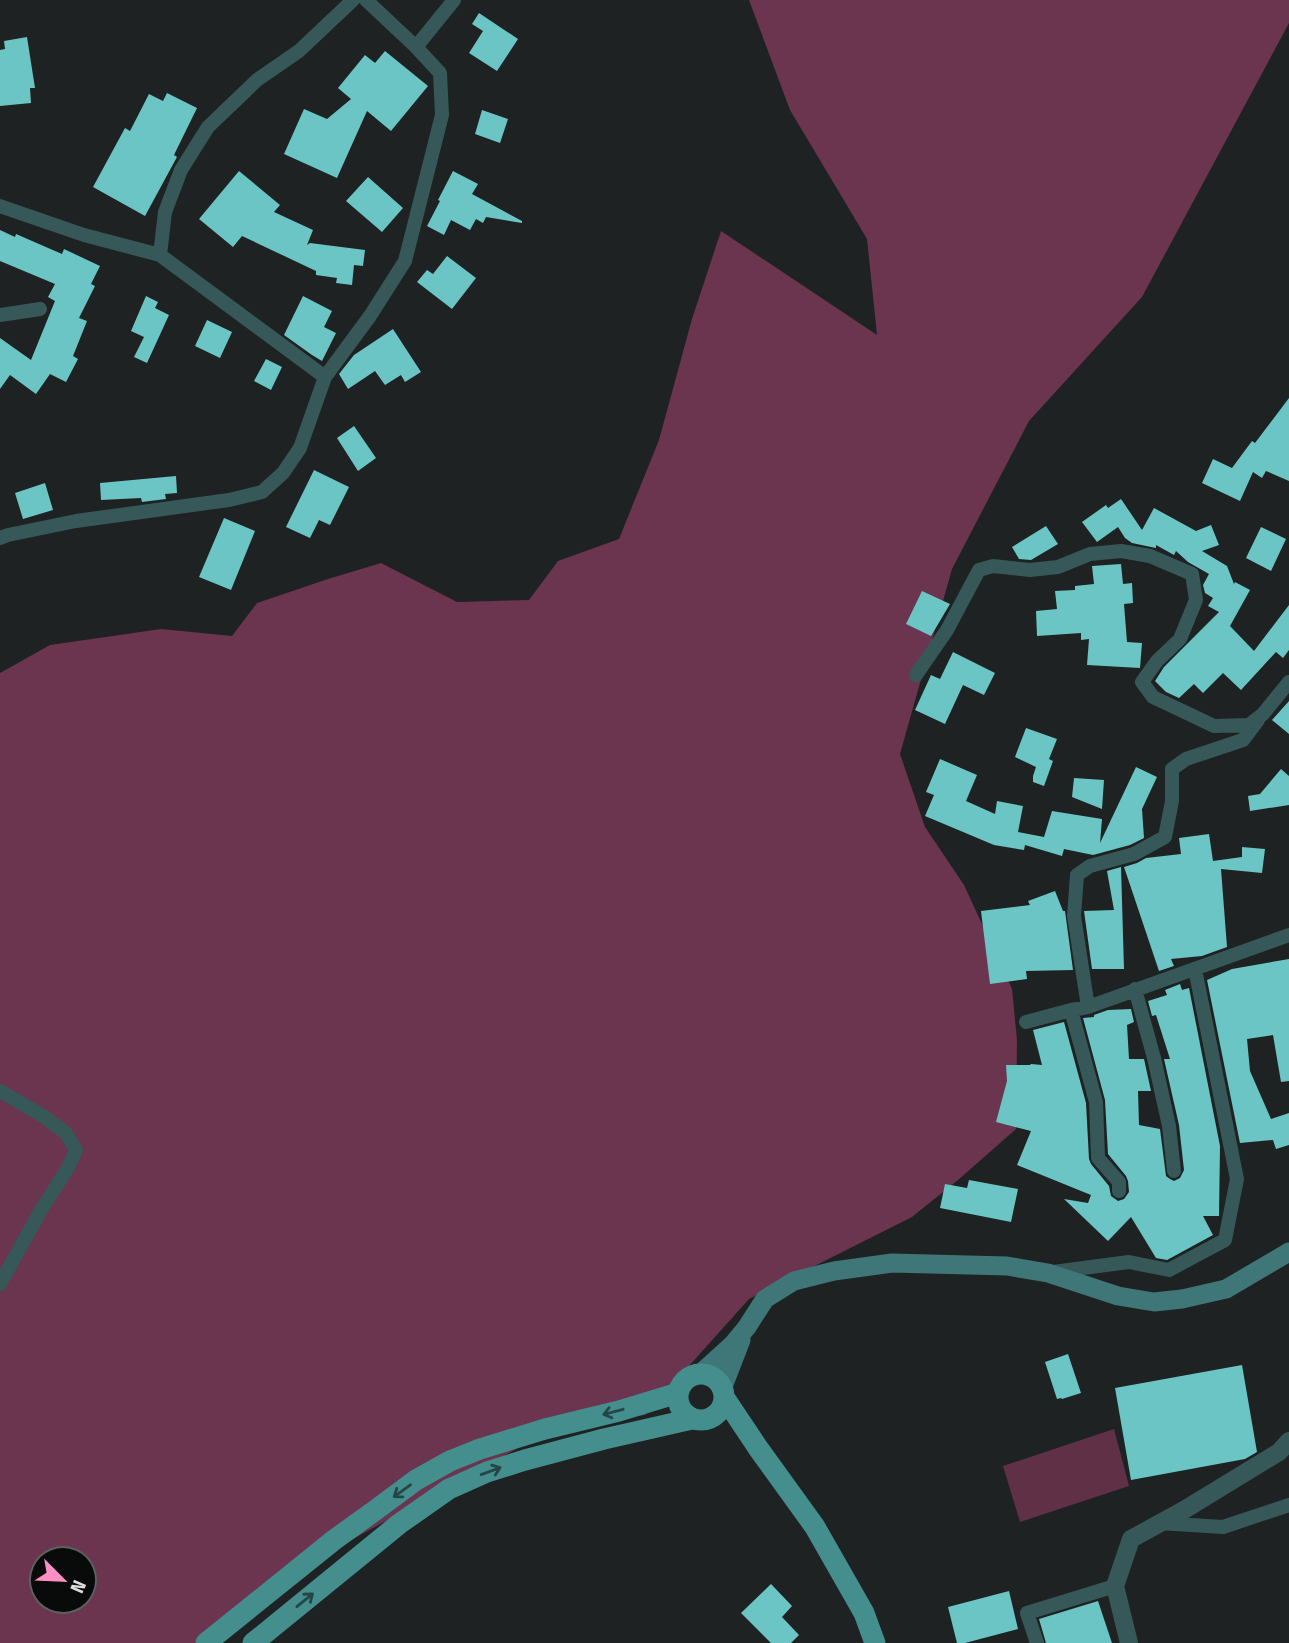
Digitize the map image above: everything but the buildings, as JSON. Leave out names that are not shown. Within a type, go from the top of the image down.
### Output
[{"type":"main road","points":[[758,1448],[685,1414],[680,1408],[678,1393],[686,1380],[700,1374],[725,1352],[747,1327],[765,1299],[794,1281],[834,1271],[892,1263],[1007,1266],[1048,1273],[1118,1296],[1154,1302],[1226,1289],[1289,1252]]},
{"type":"main road","points":[[253,1643],[399,1524],[449,1489],[487,1472],[524,1460],[604,1439],[714,1416],[720,1411],[723,1393],[747,1327]]},
{"type":"main road","points":[[700,1374],[714,1378],[758,1448],[815,1527],[864,1612],[875,1643]]},
{"type":"main road","points":[[206,1643],[355,1524],[416,1480],[450,1461],[519,1437],[678,1393]]},
{"type":"street","points":[[160,255],[164,212],[181,170],[208,127],[257,80],[299,51],[353,0]]},
{"type":"street","points":[[0,538],[76,521],[185,507],[262,492],[283,473],[300,449],[326,377],[405,261],[442,115],[440,73],[366,0]]},
{"type":"street","points":[[416,47],[454,0]]},
{"type":"street","points":[[0,206],[83,235],[160,255],[326,377]]},
{"type":"street","points":[[0,316],[40,309]]},
{"type":"street","points":[[916,675],[947,630],[979,570],[993,566],[1030,570],[1058,567],[1090,554],[1121,551],[1150,556],[1192,574],[1196,600],[1180,639],[1157,661],[1142,682],[1153,697],[1214,726],[1249,725],[1262,713]]},
{"type":"street","points":[[1088,1007],[1074,916],[1077,875],[1090,866],[1134,854],[1165,837],[1172,801],[1172,769],[1186,759],[1243,740],[1289,682]]},
{"type":"street","points":[[1027,1022],[1088,1007],[1289,935]]},
{"type":"street","points":[[1048,1273],[1129,1262],[1169,1270],[1225,1240],[1237,1180],[1195,969]]},
{"type":"street","points":[[1135,989],[1169,1126],[1174,1171]]},
{"type":"street","points":[[1071,1010],[1096,1102],[1098,1158],[1119,1182],[1119,1191]]},
{"type":"street","points":[[0,1091],[66,1133],[76,1150],[0,1284]]},
{"type":"street","points":[[1129,1643],[1115,1586],[1131,1539],[1279,1452],[1289,1441]]},
{"type":"street","points":[[1159,1523],[1223,1527],[1289,1505]]},
{"type":"street","points":[[1037,1643],[1027,1613],[1115,1586]]},
{"type":"shaded area","points":[[749,0],[1289,0],[1289,23],[1142,297],[1029,421],[952,569],[900,754],[925,827],[964,885],[1012,989],[1017,1040],[1016,1129],[912,1217],[749,1299],[645,1415],[558,1426],[257,1592],[208,1643],[0,1643],[0,673],[50,645],[161,629],[232,636],[257,603],[381,563],[457,602],[529,600],[558,561],[619,539],[659,440],[692,319],[721,231],[877,335],[867,239],[790,110]]},
{"type":"shaded area","points":[[1114,1429],[1129,1486],[1020,1522],[1003,1466]]}]
